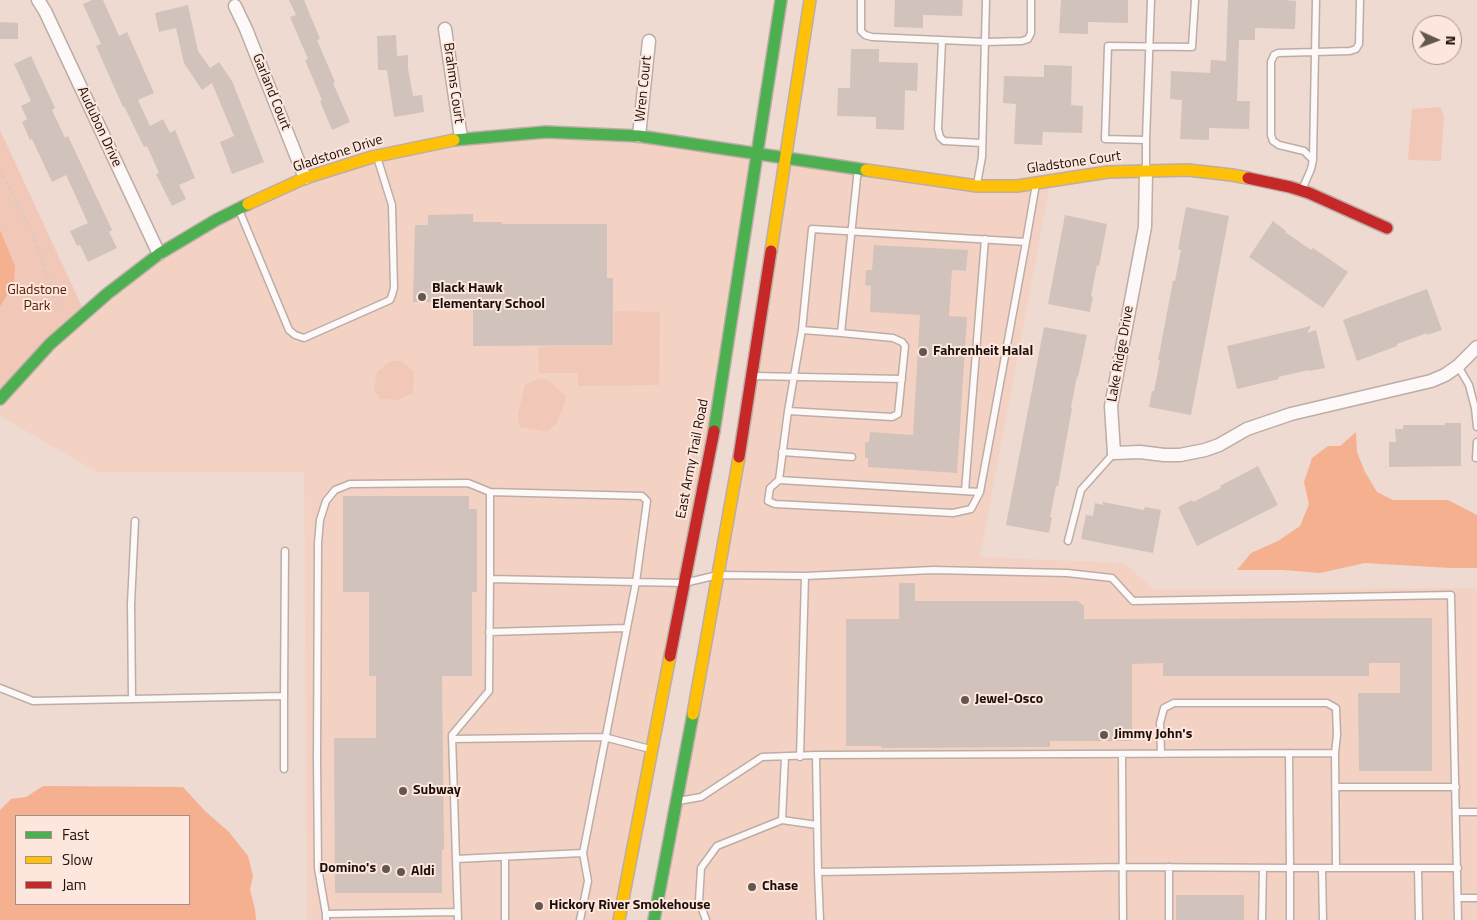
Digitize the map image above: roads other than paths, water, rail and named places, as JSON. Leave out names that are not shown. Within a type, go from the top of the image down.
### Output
[{"type":"main road","name":"East Army Trail Road","points":[[618,920],[716,419],[781,0]]},
{"type":"main road","points":[[654,920],[718,575],[752,376],[810,0]]},
{"type":"main road","name":"Gladstone Drive","points":[[0,399],[50,344],[107,294],[159,254],[239,208],[305,178],[377,156],[461,138],[546,132],[639,136],[757,153]]},
{"type":"main road","name":"Gladstone Court","points":[[757,153],[977,186],[1017,186],[1108,172],[1146,170],[1188,170],[1232,175],[1302,191],[1387,228]]},
{"type":"street","name":"Audubon Drive","points":[[38,0],[45,11],[159,254]]},
{"type":"street","name":"Garland Court","points":[[236,6],[305,178]]},
{"type":"street","name":"Brahms Court","points":[[445,29],[461,138]]},
{"type":"street","name":"Wren Court","points":[[639,136],[649,41]]},
{"type":"street","name":"Lake Ridge Drive","points":[[1114,453],[1111,406],[1145,228],[1146,170]]},
{"type":"street","points":[[1114,453],[1140,452],[1180,455],[1200,452],[1219,445],[1247,429],[1268,421],[1431,381],[1445,375],[1458,366],[1477,347]]},
{"type":"lane","points":[[861,0],[861,30],[865,35],[872,37],[986,42],[1022,41],[1028,39],[1031,33],[1032,0]]},
{"type":"lane","points":[[977,186],[982,157],[986,0]]},
{"type":"lane","points":[[1146,170],[1151,0]]},
{"type":"lane","points":[[1146,140],[1104,139],[1108,46],[1192,47],[1195,0]]},
{"type":"lane","points":[[1302,191],[1313,160],[1316,0]]},
{"type":"lane","points":[[1313,160],[1304,151],[1279,146],[1273,141],[1271,135],[1271,62],[1274,55],[1278,53],[1350,51],[1356,49],[1358,44],[1360,0]]},
{"type":"lane","points":[[942,40],[938,129],[940,137],[944,141],[982,143]]},
{"type":"lane","points":[[239,208],[289,330],[295,336],[304,338],[390,300],[394,288],[392,205],[377,156]]},
{"type":"lane","points":[[841,333],[858,167]]},
{"type":"lane","points":[[1026,242],[812,228],[802,330],[788,411],[779,480],[770,488],[768,501],[775,504],[953,513],[970,509],[980,492],[1026,242],[1036,183]]},
{"type":"lane","points":[[965,491],[985,239]]},
{"type":"lane","points":[[788,411],[892,417],[898,414],[905,346],[902,342],[894,338],[802,330]]},
{"type":"lane","points":[[1458,366],[1469,385],[1475,408],[1477,427]]},
{"type":"lane","points":[[752,376],[902,379]]},
{"type":"lane","points":[[1476,458],[1477,442]]},
{"type":"lane","points":[[782,452],[852,457]]},
{"type":"lane","points":[[1068,541],[1081,490],[1114,453]]},
{"type":"lane","points":[[779,480],[980,492]]},
{"type":"lane","points":[[457,912],[326,917],[318,868],[318,543],[320,520],[326,502],[336,490],[350,484],[468,483],[490,492],[642,496],[647,501],[636,582],[604,737],[583,853],[588,881],[580,920]]},
{"type":"lane","points":[[458,920],[452,735],[489,691],[490,492]]},
{"type":"lane","points":[[132,699],[130,604],[135,521]]},
{"type":"lane","points":[[284,769],[285,551]]},
{"type":"lane","points":[[490,579],[684,583],[718,575],[805,576],[933,570],[1067,573],[1112,578],[1132,601],[1451,595],[1458,920]]},
{"type":"lane","points":[[800,757],[805,576]]},
{"type":"lane","points":[[489,632],[626,628]]},
{"type":"lane","points":[[0,688],[33,700],[284,696]]},
{"type":"lane","points":[[1161,754],[1160,723],[1164,708],[1174,703],[1327,703],[1336,708],[1336,868]]},
{"type":"lane","points":[[452,739],[604,737],[651,750]]},
{"type":"lane","points":[[1289,753],[1290,920]]},
{"type":"lane","points":[[677,801],[701,797],[762,757],[816,755],[1335,753]]},
{"type":"lane","points":[[1122,754],[1123,920]]},
{"type":"lane","points":[[816,755],[820,920]]},
{"type":"lane","points":[[782,820],[785,757]]},
{"type":"lane","points":[[1336,787],[1456,787]]},
{"type":"lane","points":[[1456,812],[1477,812]]},
{"type":"lane","points":[[706,920],[699,901],[701,868],[717,846],[782,820],[817,825]]},
{"type":"lane","points":[[456,859],[583,853]]},
{"type":"lane","points":[[505,857],[506,920]]},
{"type":"lane","points":[[818,872],[1123,866],[1458,868]]},
{"type":"lane","points":[[1168,920],[1169,867]]},
{"type":"lane","points":[[1262,920],[1263,868]]},
{"type":"lane","points":[[1322,868],[1323,920]]},
{"type":"lane","points":[[1418,868],[1419,920]]},
{"type":"lane","points":[[1458,898],[1477,898]]},
{"type":"place","name":"Black Hawk Elementary School","points":[[422,297]]},
{"type":"place","name":"Fahrenheit Halal","points":[[923,352]]},
{"type":"place","name":"Jewel-Osco","points":[[965,700]]},
{"type":"place","name":"Jimmy John's","points":[[1104,735]]},
{"type":"place","name":"Subway","points":[[403,791]]},
{"type":"place","name":"Domino's","points":[[386,869]]},
{"type":"place","name":"Aldi","points":[[401,872]]},
{"type":"place","name":"Chase","points":[[752,887]]},
{"type":"place","name":"Hickory River Smokehouse","points":[[539,906]]},
{"type":"park label","name":"Gladstone Park","points":[[37,300]]}]
